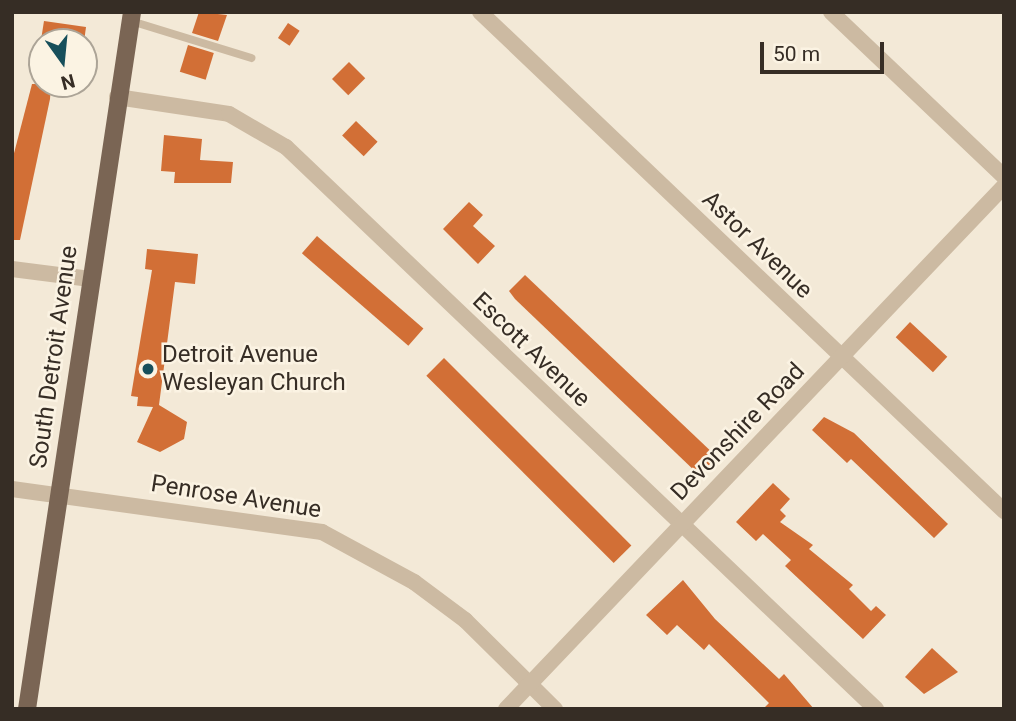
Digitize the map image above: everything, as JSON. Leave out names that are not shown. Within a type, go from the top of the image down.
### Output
[{"type":"main road","name":"South Detroit Avenue","points":[[27,709],[131,17]]},
{"type":"street","name":"Astor Avenue","points":[[480,12],[1004,511]]},
{"type":"street","points":[[831,12],[1004,177]]},
{"type":"street","name":"Escott Avenue","points":[[117,97],[229,114],[286,147],[876,709]]},
{"type":"street","name":"Devonshire Road","points":[[506,709],[1004,186]]},
{"type":"street","points":[[12,270],[90,279]]},
{"type":"street","name":"Penrose Avenue","points":[[12,489],[323,532],[415,582],[555,709]]},
{"type":"lane","points":[[131,17],[251,58]]},
{"type":"building","points":[[199,12],[227,15],[218,41],[192,33]]},
{"type":"building","points":[[44,21],[86,27],[86,28],[43,28]]},
{"type":"building","points":[[288,23],[300,31],[290,46],[278,38]]},
{"type":"building","points":[[188,45],[214,53],[206,80],[180,72]]},
{"type":"building","points":[[349,62],[365,78],[348,95],[332,79]]},
{"type":"building","points":[[28,98],[50,98],[20,240],[12,240],[12,161]]},
{"type":"building","points":[[356,121],[378,142],[364,156],[342,135]]},
{"type":"building","points":[[164,135],[202,139],[200,160],[233,162],[231,183],[174,183],[175,172],[161,171]]},
{"type":"building","points":[[469,202],[483,215],[473,226],[495,246],[478,264],[443,229]]},
{"type":"building","points":[[317,236],[423,329],[408,346],[302,253]]},
{"type":"building","points":[[147,249],[198,254],[195,284],[175,282],[159,405],[187,422],[184,439],[160,452],[137,442],[153,407],[137,406],[138,397],[131,396],[152,270],[145,269]]},
{"type":"building","points":[[525,275],[717,457],[699,475],[515,299],[509,291]]},
{"type":"building","points":[[910,322],[947,357],[933,372],[896,337]]},
{"type":"building","points":[[444,358],[631,545],[614,563],[426,376]]},
{"type":"building","points":[[824,417],[854,433],[948,524],[934,538],[851,459],[847,463],[812,430]]},
{"type":"building","points":[[773,483],[790,499],[780,510],[786,516],[780,522],[813,545],[809,549],[853,585],[849,589],[871,611],[876,606],[886,615],[863,639],[785,566],[791,560],[763,534],[756,541],[736,522]]},
{"type":"building","points":[[683,580],[715,619],[779,679],[784,674],[814,709],[763,709],[769,703],[709,644],[704,650],[677,625],[667,635],[646,615]]},
{"type":"building","points":[[932,648],[958,672],[924,694],[905,677]]},
{"type":"place","name":"Detroit Avenue Wesleyan Church","points":[[148,369]]}]
